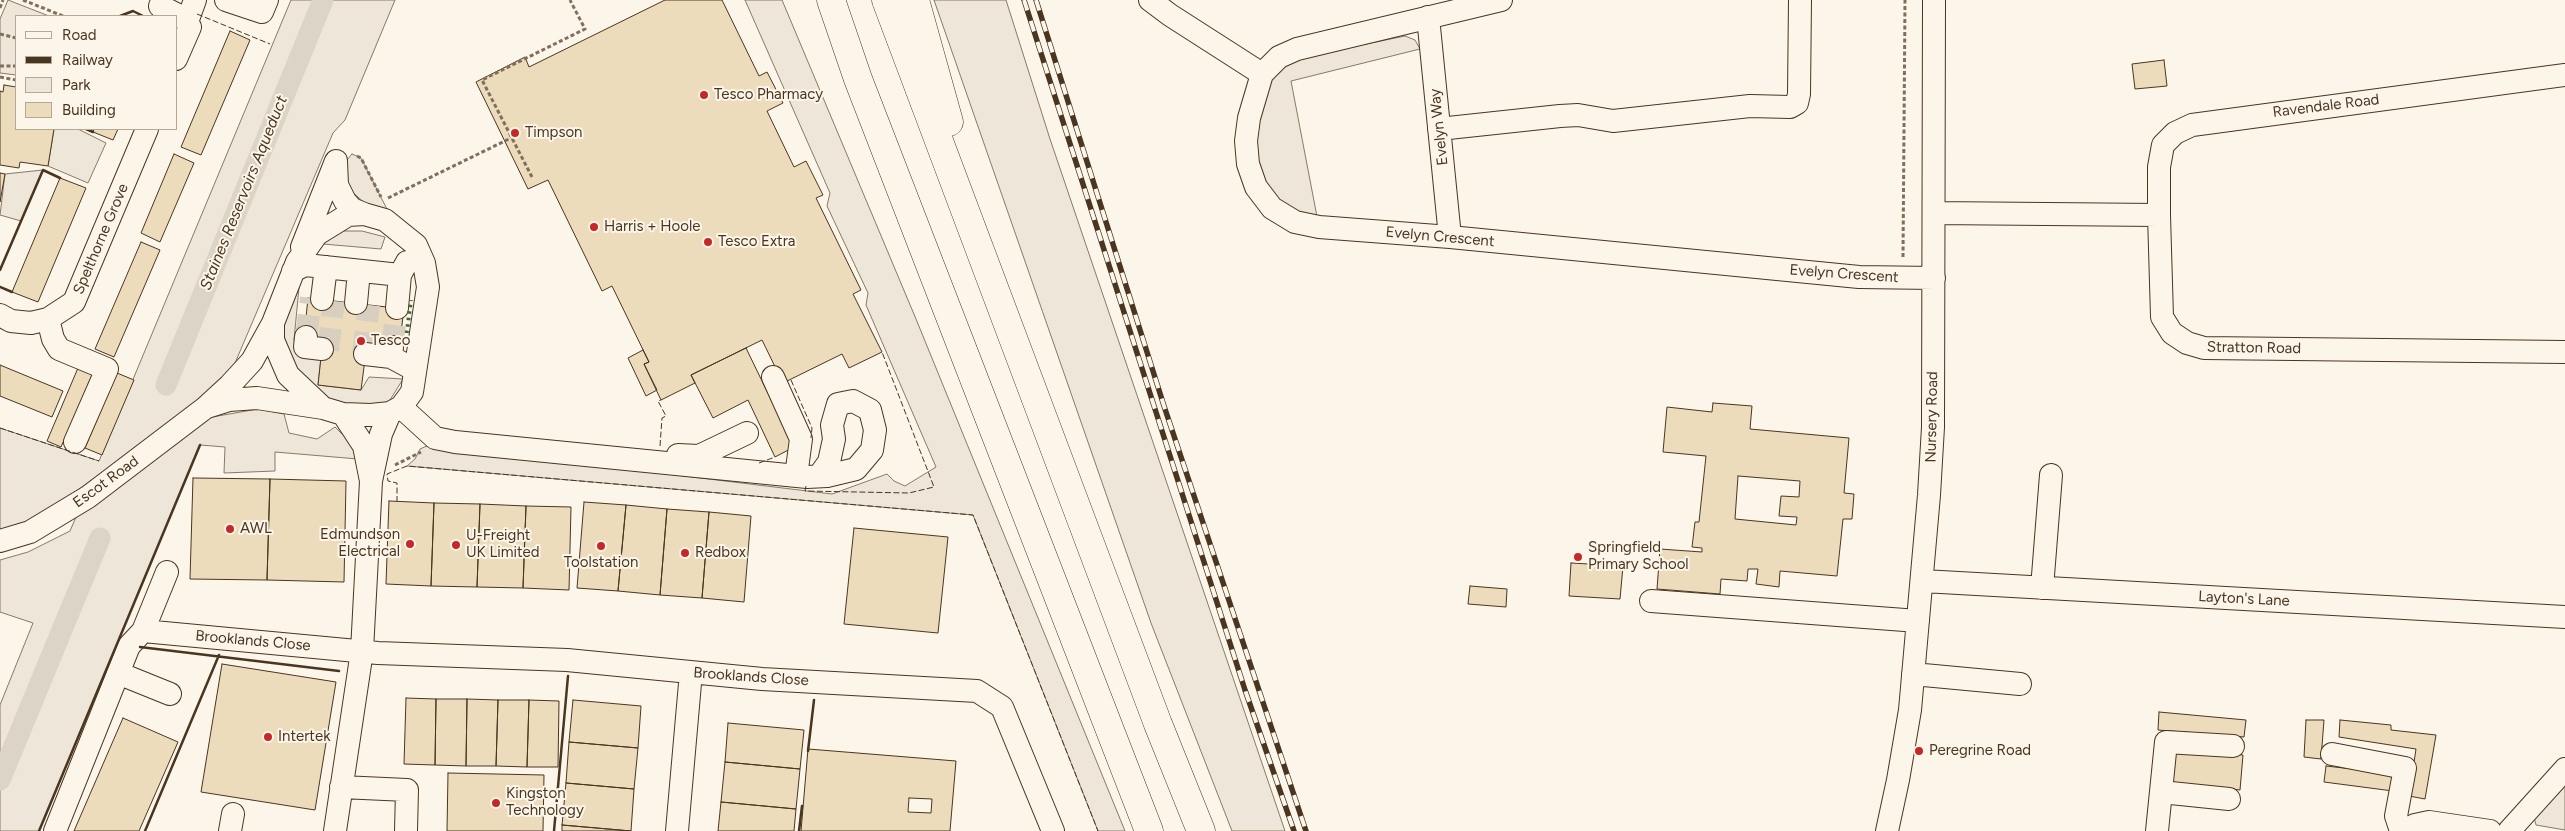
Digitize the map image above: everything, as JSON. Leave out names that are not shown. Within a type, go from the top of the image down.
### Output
[{"type":"highway","points":[[816,0],[858,79]]},
{"type":"highway","points":[[831,0],[858,79],[1149,831]]},
{"type":"highway","points":[[886,0],[1158,724],[1201,831]]},
{"type":"highway","points":[[915,0],[1000,304]]},
{"type":"street","points":[[187,22],[195,0]]},
{"type":"street","points":[[226,0],[262,12],[267,0]]},
{"type":"street","points":[[1150,0],[1262,74]]},
{"type":"street","name":"Evelyn Crescent","points":[[1501,0],[1297,49],[1279,57],[1262,74],[1249,118],[1246,141],[1248,164],[1256,187],[1272,208],[1295,222],[1319,227],[1450,237],[1859,278],[1934,278]]},
{"type":"street","points":[[1439,129],[1560,116],[1578,115],[1613,121],[1750,106],[1790,106],[1797,103],[1799,94],[1800,0]]},
{"type":"street","name":"Nursery Road","points":[[1887,831],[1901,762],[1913,674],[1922,582],[1932,427],[1934,0]]},
{"type":"street","points":[[160,6],[184,18],[190,27],[178,54]]},
{"type":"street","name":"Evelyn Way","points":[[1428,17],[1450,237]]},
{"type":"street","name":"Ravendale Road","points":[[2159,215],[2159,167],[2163,145],[2175,133],[2192,125],[2565,75]]},
{"type":"street","name":"Spelthorne Grove","points":[[0,315],[11,321],[31,323],[48,320],[74,302],[147,130]]},
{"type":"street","points":[[335,831],[362,651],[372,481],[380,434],[396,410],[412,392],[428,287],[424,263],[416,245],[385,220],[352,209],[345,201],[337,185],[336,160],[318,202],[344,270],[352,303]]},
{"type":"street","points":[[1934,213],[2159,215]]},
{"type":"street","points":[[344,270],[407,261],[405,250],[367,215]]},
{"type":"street","points":[[352,303],[344,270],[317,234],[348,216],[367,215]]},
{"type":"street","name":"Stratton Road","points":[[2159,215],[2162,317],[2172,332],[2187,343],[2204,348],[2565,352]]},
{"type":"street","points":[[344,270],[352,303]]},
{"type":"street","name":"Escot Road","points":[[0,541],[30,532],[88,497],[205,408],[252,361],[273,323],[344,270]]},
{"type":"street","points":[[48,320],[53,339],[59,349],[107,369],[75,442]]},
{"type":"street","points":[[273,323],[273,340],[288,375],[333,411],[364,446],[372,481]]},
{"type":"street","points":[[381,352],[416,370]]},
{"type":"street","points":[[774,377],[802,439],[796,476]]},
{"type":"street","name":"Escot Road","points":[[205,408],[229,400],[257,398],[333,411],[371,415],[396,410]]},
{"type":"street","points":[[396,410],[435,438],[455,442],[796,476],[819,476]]},
{"type":"street","points":[[646,461],[661,454],[699,456],[747,433]]},
{"type":"street","points":[[2042,588],[2051,476]]},
{"type":"street","points":[[55,831],[129,646],[143,631],[167,572]]},
{"type":"street","name":"Layton's Lane","points":[[1922,582],[2565,617]]},
{"type":"street","points":[[1651,600],[1918,621]]},
{"type":"street","name":"Brooklands Close","points":[[143,631],[362,651],[567,660],[762,679],[977,691],[1002,707],[1053,831]]},
{"type":"street","points":[[118,672],[170,694]]},
{"type":"street","points":[[677,831],[691,672]]},
{"type":"street","points":[[1913,674],[2020,684]]},
{"type":"street","points":[[2157,831],[2166,742],[2233,746]]},
{"type":"street","points":[[2332,754],[2405,768],[2396,816],[2401,831]]},
{"type":"street","points":[[2509,831],[2565,769]]},
{"type":"street","points":[[341,787],[407,790],[406,831]]},
{"type":"street","points":[[2161,792],[2229,799]]},
{"type":"street","points":[[2405,831],[2415,825],[2429,822],[2490,831]]},
{"type":"path","points":[[0,8],[4,0]]},
{"type":"path","points":[[23,0],[60,15]]},
{"type":"path","points":[[532,177],[482,80],[584,29],[570,0]]},
{"type":"path","points":[[1903,278],[1904,0]]},
{"type":"path","points":[[0,39],[1,34],[15,38]]},
{"type":"path","points":[[0,66],[15,66]]},
{"type":"path","points":[[0,77],[15,80]]},
{"type":"path","points":[[392,467],[423,451],[435,438]]},
{"type":"green space","points":[[8,0],[46,15],[15,15],[15,75],[0,73],[0,19]]},
{"type":"green space","points":[[291,0],[395,0],[345,120],[333,133],[212,417],[258,409],[284,414],[289,433],[317,439],[335,427],[348,440],[358,459],[275,452],[275,471],[224,473],[225,447],[200,445],[39,831],[0,831],[0,705],[33,623],[0,612],[0,560],[28,552],[70,531],[92,480],[52,508],[27,522],[0,531],[0,428],[99,461]]},
{"type":"green space","points":[[745,0],[782,0],[916,319],[1125,831],[1098,831],[973,515],[407,466],[415,459],[420,449],[429,445],[832,494],[887,474],[894,481],[905,486],[936,467],[866,305],[868,293],[827,206],[830,193]]},
{"type":"green space","points":[[934,0],[1006,0],[1050,139],[1285,831],[1232,831],[1151,623]]},
{"type":"green space","points":[[1405,36],[1415,40],[1420,49],[1291,81],[1319,227],[1295,222],[1248,164],[1262,74],[1298,58]]},
{"type":"green space","points":[[54,130],[80,130],[106,143],[88,183],[48,166]]},
{"type":"green space","points":[[352,154],[361,158],[391,217],[366,204],[344,185],[343,165]]},
{"type":"green space","points":[[43,170],[21,221],[0,215],[5,174]]},
{"type":"green space","points":[[338,231],[362,231],[385,237],[381,249],[323,244]]},
{"type":"green space","points":[[300,277],[294,340],[304,356],[321,357],[318,385],[361,390],[369,377],[403,379],[390,400],[375,408],[326,404],[304,387],[282,344],[284,311]]},
{"type":"green space","points":[[2565,783],[2565,830],[2536,825],[2534,817]]},
{"type":"building","name":"Tesco Extra","points":[[665,0],[722,0],[759,76],[767,72],[783,103],[767,111],[794,167],[806,161],[823,195],[816,198],[861,290],[853,294],[882,352],[849,368],[842,354],[783,383],[762,340],[691,375],[695,383],[661,400],[644,364],[649,362],[612,286],[602,291],[548,180],[528,189],[476,82],[525,57],[529,67]]},
{"type":"building","points":[[230,31],[250,40],[201,155],[181,147]]},
{"type":"building","points":[[2164,60],[2167,86],[2135,89],[2132,64]]},
{"type":"building","points":[[4,85],[15,87],[15,130],[54,130],[48,166],[20,162],[19,168],[0,165],[0,91],[3,92]]},
{"type":"building","points":[[94,130],[118,130],[113,140],[93,132]]},
{"type":"building","points":[[174,154],[194,163],[160,242],[141,233]]},
{"type":"building","points":[[0,173],[5,174],[0,202]]},
{"type":"building","points":[[60,178],[86,188],[38,302],[12,292]]},
{"type":"building","points":[[141,242],[160,250],[114,357],[95,349]]},
{"type":"building","name":"Tesco","points":[[308,298],[404,309],[399,348],[367,344],[361,390],[318,385],[323,339],[304,337]]},
{"type":"building","points":[[746,348],[794,447],[775,457],[748,400],[713,418],[691,375]]},
{"type":"building","points":[[643,350],[649,362],[644,364],[657,390],[646,396],[628,358]]},
{"type":"building","points":[[0,365],[63,391],[52,417],[0,396]]},
{"type":"building","points":[[78,368],[92,375],[61,447],[47,441]]},
{"type":"building","points":[[117,373],[134,380],[102,455],[85,448]]},
{"type":"building","points":[[1713,403],[1752,406],[1750,429],[1849,438],[1844,493],[1854,494],[1852,519],[1843,519],[1837,576],[1780,571],[1779,587],[1756,584],[1758,569],[1748,569],[1747,581],[1721,579],[1720,594],[1657,589],[1660,549],[1702,552],[1702,548],[1692,547],[1695,522],[1699,522],[1706,456],[1663,452],[1667,407],[1712,412]],"holes":[[[1738,476],[1800,481],[1799,497],[1781,496],[1779,516],[1797,517],[1796,525],[1735,519]]]},
{"type":"building","name":"AWL","points":[[193,478],[270,479],[267,580],[190,579]]},
{"type":"building","name":"AWL","points":[[270,479],[346,481],[344,582],[267,580]]},
{"type":"building","name":"Edmundson Electrical","points":[[389,501],[434,503],[431,586],[386,584]]},
{"type":"building","name":"Toolstation","points":[[584,502],[626,505],[618,591],[577,588]]},
{"type":"building","name":"U-Freight UK Limited","points":[[434,503],[480,504],[477,587],[431,586]]},
{"type":"building","name":"U-Freight UK Limited","points":[[480,504],[526,506],[523,588],[477,587]]},
{"type":"building","points":[[626,505],[667,509],[660,595],[618,591]]},
{"type":"building","points":[[526,506],[571,507],[569,590],[523,588]]},
{"type":"building","name":"Redbox","points":[[667,509],[709,512],[702,598],[660,595]]},
{"type":"building","points":[[709,512],[751,516],[744,602],[702,598]]},
{"type":"building","points":[[854,528],[948,537],[938,633],[844,624]]},
{"type":"building","points":[[1571,563],[1623,566],[1620,599],[1569,596]]},
{"type":"building","points":[[1470,586],[1507,589],[1506,607],[1468,604]]},
{"type":"building","name":"Intertek","points":[[222,664],[336,682],[315,810],[201,792]]},
{"type":"building","points":[[406,698],[436,699],[435,765],[404,764]]},
{"type":"building","points":[[436,699],[467,699],[466,766],[435,765]]},
{"type":"building","points":[[467,699],[498,700],[496,766],[466,766]]},
{"type":"building","points":[[498,700],[529,700],[527,767],[496,766]]},
{"type":"building","points":[[529,700],[559,701],[558,767],[527,767]]},
{"type":"building","points":[[573,700],[641,706],[638,748],[569,742]]},
{"type":"building","points":[[2159,712],[2246,720],[2244,737],[2158,730]]},
{"type":"building","points":[[123,718],[178,742],[139,831],[74,831]]},
{"type":"building","points":[[2306,720],[2324,720],[2321,759],[2304,757]]},
{"type":"building","points":[[2340,720],[2391,725],[2391,730],[2436,735],[2425,799],[2409,796],[2416,749],[2339,737]]},
{"type":"building","points":[[728,723],[804,730],[800,769],[725,762]]},
{"type":"building","points":[[569,742],[638,748],[634,789],[566,783]]},
{"type":"building","points":[[808,749],[956,761],[950,831],[801,831]],"holes":[[[909,798],[932,799],[931,813],[908,812]]]},
{"type":"building","points":[[2171,749],[2243,755],[2240,790],[2168,782]]},
{"type":"building","points":[[725,762],[800,769],[796,809],[721,802]]},
{"type":"building","points":[[2326,766],[2397,774],[2393,791],[2324,782]]},
{"type":"building","name":"Kingston Technology","points":[[448,773],[544,775],[543,831],[447,831]]},
{"type":"building","points":[[566,783],[634,789],[631,831],[562,825]]},
{"type":"building","points":[[721,802],[796,809],[794,831],[718,831]]},
{"type":"building","points":[[562,825],[631,831],[562,831]]},
{"type":"waterway","name":"Staines Reservoirs Aqueduct","points":[[166,385],[323,0]]},
{"type":"waterway","name":"Staines Reservoirs Aqueduct","points":[[0,780],[100,538]]},
{"type":"tunnel","points":[[306,337],[311,298]]},
{"type":"tunnel","points":[[328,350],[334,301]]},
{"type":"tunnel","points":[[363,354],[369,305]]},
{"type":"tunnel","points":[[392,347],[397,308]]},
{"type":"railway","points":[[1024,0],[1245,690],[1294,831]]},
{"type":"railway","points":[[1036,0],[1164,406],[1306,831]]},
{"type":"hedge","points":[[405,346],[411,300]]},
{"type":"fence","points":[[197,14],[270,44]]},
{"type":"fence","points":[[806,486],[805,491],[909,493],[934,487],[882,352]]},
{"type":"fence","points":[[791,380],[812,428],[811,438]]},
{"type":"fence","points":[[660,446],[662,418],[666,416],[658,401],[661,400]]},
{"type":"fence","points":[[0,428],[99,461]]},
{"type":"fence","points":[[759,463],[775,457]]},
{"type":"fence","points":[[397,502],[397,483],[388,481],[387,474],[407,466],[973,515],[1098,831]]},
{"type":"wall","points":[[123,15],[133,11],[141,15]]},
{"type":"wall","points":[[88,130],[93,132]]},
{"type":"wall","points":[[0,270],[43,170],[60,178]]},
{"type":"wall","points":[[0,287],[12,292]]},
{"type":"wall","points":[[39,831],[200,445]]},
{"type":"wall","points":[[140,647],[339,671]]},
{"type":"wall","points":[[145,831],[219,655]]},
{"type":"wall","points":[[554,831],[568,676]]},
{"type":"wall","points":[[808,751],[814,700]]},
{"type":"wall","points":[[799,831],[802,806]]},
{"type":"place","name":"Tesco Pharmacy","points":[[704,95]]},
{"type":"place","name":"Timpson","points":[[515,133]]},
{"type":"place","name":"Harris + Hoole","points":[[594,227]]},
{"type":"place","name":"Tesco Extra","points":[[708,242]]},
{"type":"place","name":"Tesco","points":[[361,341]]},
{"type":"place","name":"AWL","points":[[230,529]]},
{"type":"place","name":"Edmundson Electrical","points":[[410,544]]},
{"type":"place","name":"U-Freight UK Limited","points":[[456,545]]},
{"type":"place","name":"Toolstation","points":[[601,546]]},
{"type":"place","name":"Redbox","points":[[685,553]]},
{"type":"place","name":"Springfield Primary School","points":[[1578,557]]},
{"type":"place","name":"Intertek","points":[[268,737]]},
{"type":"place","name":"Peregrine Road","points":[[1919,751]]},
{"type":"place","name":"Kingston Technology","points":[[496,803]]}]
